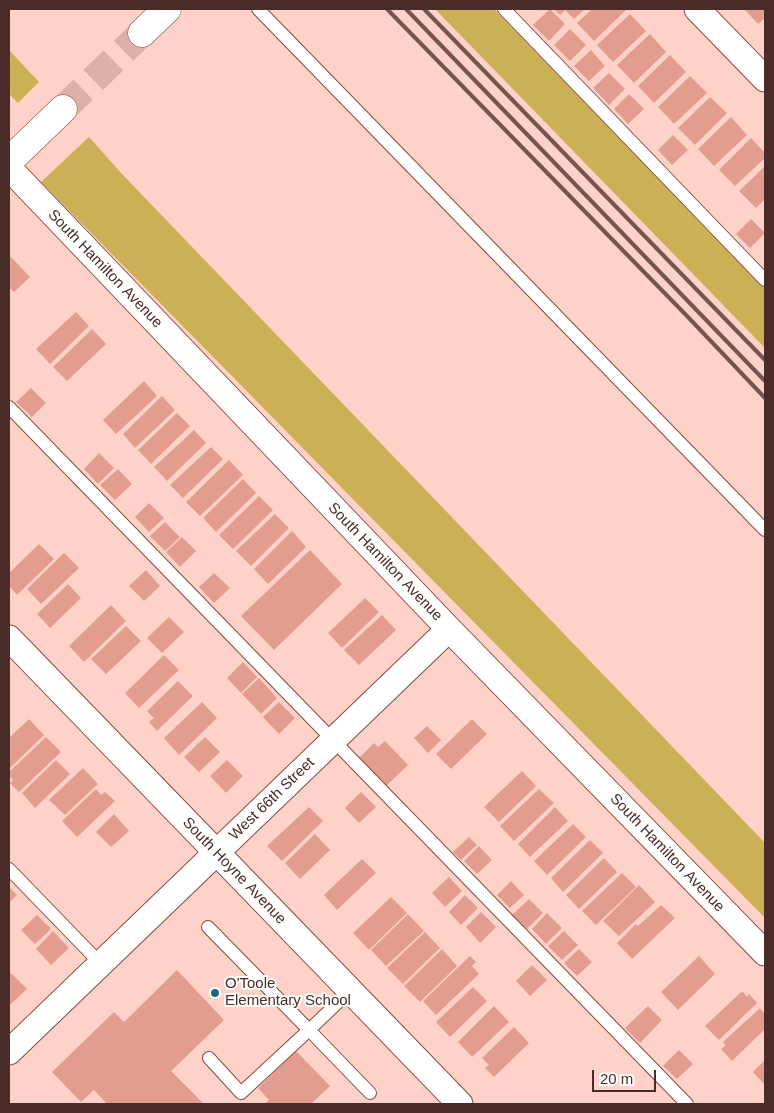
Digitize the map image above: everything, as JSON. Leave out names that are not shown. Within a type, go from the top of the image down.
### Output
[{"type":"street","points":[[142,33],[167,9]]},
{"type":"street","points":[[697,9],[765,79]]},
{"type":"street","points":[[9,161],[63,109]]},
{"type":"street","name":"South Hamilton Avenue","points":[[9,168],[449,629],[765,953]]},
{"type":"street","name":"West 66th Street","points":[[9,1052],[449,629]]},
{"type":"street","name":"South Hoyne Avenue","points":[[9,638],[460,1104]]},
{"type":"lane","points":[[258,9],[765,530]]},
{"type":"lane","points":[[504,9],[765,280]]},
{"type":"lane","points":[[9,407],[687,1104]]},
{"type":"lane","points":[[9,869],[101,964]]},
{"type":"lane","points":[[208,927],[370,1094]]},
{"type":"lane","points":[[209,1058],[241,1092],[350,991]]},
{"type":"shaded area","points":[[435,9],[494,9],[765,288],[765,348]]},
{"type":"shaded area","points":[[9,50],[39,82],[18,103],[9,94]]},
{"type":"shaded area","points":[[89,137],[122,174],[765,843],[765,918],[41,182]]},
{"type":"building","points":[[550,9],[565,24],[549,41],[533,25]]},
{"type":"building","points":[[556,9],[585,9],[574,19],[565,10],[560,15]]},
{"type":"building","points":[[592,9],[626,10],[594,41],[577,23]]},
{"type":"building","points":[[744,9],[765,9],[765,18],[758,24]]},
{"type":"building","points":[[630,14],[646,31],[613,62],[597,45]]},
{"type":"building","points":[[570,29],[586,45],[570,61],[554,45]]},
{"type":"building","points":[[650,34],[666,52],[634,83],[617,65]]},
{"type":"building","points":[[591,50],[605,66],[589,81],[574,66]]},
{"type":"building","points":[[670,55],[686,72],[654,103],[638,86]]},
{"type":"building","points":[[609,73],[625,89],[609,105],[593,88]]},
{"type":"building","points":[[690,76],[707,93],[674,124],[658,107]]},
{"type":"building","points":[[629,94],[644,109],[628,124],[614,109]]},
{"type":"building","points":[[710,97],[727,113],[695,145],[678,128]]},
{"type":"building","points":[[731,117],[747,135],[714,166],[698,149]]},
{"type":"building","points":[[673,135],[688,150],[672,165],[658,150]]},
{"type":"building","points":[[751,138],[765,153],[765,158],[735,186],[719,170]]},
{"type":"building","points":[[765,166],[765,199],[756,208],[739,191]]},
{"type":"building","points":[[751,219],[765,233],[750,248],[736,234]]},
{"type":"building","points":[[9,255],[30,277],[14,292],[9,287]]},
{"type":"building","points":[[76,312],[89,326],[50,364],[36,349]]},
{"type":"building","points":[[92,329],[106,344],[67,381],[53,367]]},
{"type":"building","points":[[144,381],[157,396],[116,434],[103,420]]},
{"type":"building","points":[[31,388],[46,403],[32,417],[16,402]]},
{"type":"building","points":[[162,396],[175,410],[135,448],[123,434]]},
{"type":"building","points":[[177,413],[190,426],[151,464],[138,450]]},
{"type":"building","points":[[194,430],[206,443],[167,481],[154,467]]},
{"type":"building","points":[[211,447],[223,459],[183,498],[170,485]]},
{"type":"building","points":[[99,453],[114,468],[98,484],[84,469]]},
{"type":"building","points":[[229,460],[243,475],[200,516],[186,502]]},
{"type":"building","points":[[118,469],[132,484],[115,500],[100,485]]},
{"type":"building","points":[[243,479],[256,493],[216,532],[203,518]]},
{"type":"building","points":[[259,496],[273,510],[233,549],[219,535]]},
{"type":"building","points":[[149,503],[164,518],[149,532],[135,517]]},
{"type":"building","points":[[275,514],[289,528],[251,566],[236,551]]},
{"type":"building","points":[[165,522],[180,537],[165,551],[150,536]]},
{"type":"building","points":[[292,531],[306,547],[268,584],[254,569]]},
{"type":"building","points":[[182,537],[196,551],[180,567],[166,552]]},
{"type":"building","points":[[39,544],[54,559],[17,595],[9,586],[9,573]]},
{"type":"building","points":[[310,550],[342,584],[274,650],[241,616]]},
{"type":"building","points":[[64,553],[79,568],[41,604],[27,589]]},
{"type":"building","points":[[146,570],[160,586],[144,601],[129,586]]},
{"type":"building","points":[[214,573],[230,588],[214,603],[199,587]]},
{"type":"building","points":[[68,584],[81,598],[50,628],[37,614]]},
{"type":"building","points":[[365,598],[379,612],[342,648],[328,633]]},
{"type":"building","points":[[111,605],[126,621],[84,662],[69,646]]},
{"type":"building","points":[[382,615],[396,630],[359,665],[344,650]]},
{"type":"building","points":[[169,617],[184,632],[162,653],[147,638]]},
{"type":"building","points":[[126,626],[141,641],[106,674],[91,659]]},
{"type":"building","points":[[164,655],[179,670],[139,708],[125,693]]},
{"type":"building","points":[[243,662],[257,677],[241,693],[227,678]]},
{"type":"building","points":[[259,678],[277,698],[261,714],[242,694]]},
{"type":"building","points":[[178,681],[193,696],[157,731],[149,722],[154,718],[147,711]]},
{"type":"building","points":[[202,702],[217,718],[179,755],[164,738]]},
{"type":"building","points":[[279,702],[295,718],[279,734],[263,717]]},
{"type":"building","points":[[29,719],[44,735],[9,769],[9,738]]},
{"type":"building","points":[[472,719],[487,734],[451,769],[436,754]]},
{"type":"building","points":[[427,726],[441,740],[428,753],[414,738]]},
{"type":"building","points":[[46,737],[61,752],[19,792],[10,783],[13,780],[9,772]]},
{"type":"building","points":[[205,737],[220,752],[199,772],[184,757]]},
{"type":"building","points":[[385,741],[408,765],[386,786],[359,758],[374,743],[378,747]]},
{"type":"building","points":[[56,760],[70,774],[35,808],[22,793]]},
{"type":"building","points":[[227,760],[243,776],[226,793],[210,776]]},
{"type":"building","points":[[83,768],[98,784],[65,815],[49,800]]},
{"type":"building","points":[[522,771],[536,786],[499,822],[484,807]]},
{"type":"building","points":[[96,789],[101,795],[105,792],[115,801],[77,837],[62,821]]},
{"type":"building","points":[[539,789],[554,803],[514,841],[500,826]]},
{"type":"building","points":[[361,792],[376,807],[359,823],[345,808]]},
{"type":"building","points":[[309,807],[323,821],[282,861],[267,846]]},
{"type":"building","points":[[555,807],[568,821],[530,857],[518,844]]},
{"type":"building","points":[[114,814],[129,831],[111,847],[96,832]]},
{"type":"building","points":[[573,824],[586,837],[547,875],[534,861]]},
{"type":"building","points":[[315,834],[330,850],[300,879],[285,863]]},
{"type":"building","points":[[469,837],[477,845],[461,860],[453,852]]},
{"type":"building","points":[[590,840],[603,853],[563,892],[551,878]]},
{"type":"building","points":[[479,846],[492,860],[477,874],[464,861]]},
{"type":"building","points":[[604,858],[617,872],[579,909],[566,895]]},
{"type":"building","points":[[362,859],[376,873],[337,910],[324,895]]},
{"type":"building","points":[[622,873],[636,887],[596,925],[582,911]]},
{"type":"building","points":[[449,877],[462,891],[445,907],[432,893]]},
{"type":"building","points":[[511,881],[524,895],[510,908],[497,895]]},
{"type":"building","points":[[639,885],[655,902],[619,936],[603,921]]},
{"type":"building","points":[[9,887],[17,895],[9,903]]},
{"type":"building","points":[[465,895],[478,908],[461,925],[449,912]]},
{"type":"building","points":[[391,897],[407,913],[369,950],[353,933]]},
{"type":"building","points":[[529,899],[543,913],[527,929],[512,915]]},
{"type":"building","points":[[661,905],[675,918],[632,959],[617,943],[636,924],[638,926]]},
{"type":"building","points":[[481,912],[496,927],[480,943],[466,927]]},
{"type":"building","points":[[547,913],[562,928],[546,944],[532,929]]},
{"type":"building","points":[[408,914],[424,931],[386,966],[371,950]]},
{"type":"building","points":[[37,915],[51,929],[35,944],[21,930]]},
{"type":"building","points":[[53,931],[69,948],[51,965],[36,949]]},
{"type":"building","points":[[564,931],[578,945],[562,960],[548,946]]},
{"type":"building","points":[[425,932],[440,948],[403,984],[387,968]]},
{"type":"building","points":[[442,949],[457,966],[420,1002],[404,986]]},
{"type":"building","points":[[579,949],[592,962],[577,976],[564,963]]},
{"type":"building","points":[[470,956],[476,962],[472,966],[479,974],[436,1015],[423,1001]]},
{"type":"building","points":[[699,956],[715,974],[678,1010],[661,992]]},
{"type":"building","points":[[532,965],[547,980],[530,996],[516,981]]},
{"type":"building","points":[[177,970],[224,1020],[171,1071],[204,1104],[107,1104],[94,1090],[81,1102],[52,1072],[114,1012],[124,1022]]},
{"type":"building","points":[[11,973],[27,989],[9,1006],[9,975]]},
{"type":"building","points":[[473,987],[487,1001],[450,1037],[436,1022]]},
{"type":"building","points":[[743,992],[747,997],[749,994],[757,1003],[719,1040],[705,1026]]},
{"type":"building","points":[[494,1006],[509,1022],[472,1057],[458,1042]]},
{"type":"building","points":[[648,1006],[662,1020],[640,1043],[625,1028]]},
{"type":"building","points":[[760,1008],[765,1014],[765,1029],[732,1061],[721,1049],[726,1045],[723,1042]]},
{"type":"building","points":[[514,1027],[529,1043],[494,1077],[485,1068],[489,1065],[482,1058]]},
{"type":"building","points":[[679,1050],[693,1064],[677,1079],[663,1066]]},
{"type":"building","points":[[296,1051],[330,1086],[311,1104],[265,1104],[269,1100],[258,1088]]},
{"type":"building","points":[[765,1060],[765,1085],[753,1072]]},
{"type":"tunnel","points":[[63,109],[142,33]]},
{"type":"railway","points":[[387,9],[765,398]]},
{"type":"railway","points":[[406,9],[765,381]]},
{"type":"railway","points":[[424,9],[765,360]]},
{"type":"place","name":"O'Toole Elementary School","points":[[215,993]]}]
